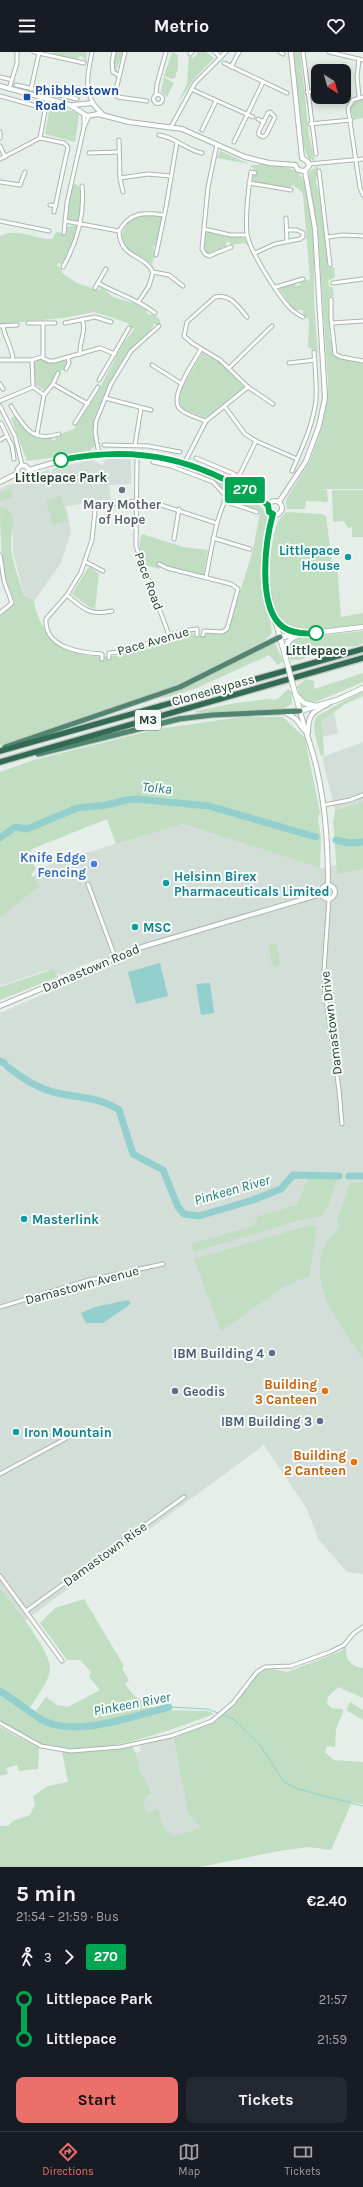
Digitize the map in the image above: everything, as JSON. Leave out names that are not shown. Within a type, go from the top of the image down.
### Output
[{"type":"highway","points":[[0,749],[180,686],[280,637]]},
{"type":"highway","name":"Clonee Bypass","points":[[0,749],[363,649]]},
{"type":"highway","name":"Clonee Bypass","points":[[0,763],[363,658]]},
{"type":"highway","points":[[0,763],[173,720],[212,715],[300,711]]},
{"type":"main road","points":[[363,627],[280,637],[300,711],[337,700],[363,688]]},
{"type":"main road","points":[[286,657],[286,645],[290,639],[304,634]]},
{"type":"main road","points":[[296,695],[304,703],[317,706]]},
{"type":"main road","points":[[291,712],[296,705],[296,695]]},
{"type":"street","points":[[9,89],[17,63],[17,52]]},
{"type":"street","points":[[34,52],[49,54],[83,63],[82,58]]},
{"type":"street","points":[[84,126],[83,113],[89,96],[89,78],[92,52]]},
{"type":"street","points":[[114,52],[112,68],[113,72],[118,75]]},
{"type":"street","points":[[125,52],[114,93],[117,96],[147,101]]},
{"type":"street","points":[[156,95],[157,83],[166,52]]},
{"type":"street","points":[[215,52],[220,57]]},
{"type":"street","points":[[171,127],[191,89],[199,78],[226,52]]},
{"type":"street","points":[[232,67],[239,52]]},
{"type":"street","points":[[292,52],[302,158]]},
{"type":"street","points":[[303,52],[310,124],[316,154]]},
{"type":"street","points":[[329,52],[361,60],[357,77],[361,97],[353,100],[349,106],[360,188],[363,195]]},
{"type":"street","points":[[31,89],[39,53]]},
{"type":"street","points":[[224,63],[286,93]]},
{"type":"street","points":[[0,77],[12,80]]},
{"type":"street","points":[[234,142],[263,82]]},
{"type":"street","points":[[16,85],[77,99]]},
{"type":"street","points":[[0,86],[70,105],[85,104],[95,106]]},
{"type":"street","points":[[191,89],[253,117]]},
{"type":"street","points":[[307,92],[311,92]]},
{"type":"street","points":[[0,96],[36,106]]},
{"type":"street","points":[[89,96],[103,115]]},
{"type":"street","points":[[40,138],[47,100]]},
{"type":"street","points":[[202,130],[216,101]]},
{"type":"street","points":[[70,105],[89,116],[103,115],[129,122],[171,127],[195,133],[257,161],[278,165],[295,165]]},
{"type":"street","points":[[94,115],[95,106]]},
{"type":"street","points":[[268,113],[275,115],[266,135],[263,137],[259,132],[264,122],[268,113]]},
{"type":"street","points":[[64,233],[68,198],[84,126],[89,116]]},
{"type":"street","points":[[258,119],[264,122]]},
{"type":"street","points":[[310,124],[351,120]]},
{"type":"street","points":[[158,135],[169,137],[202,153]]},
{"type":"street","points":[[0,159],[40,138],[64,142],[68,147],[54,212]]},
{"type":"street","points":[[119,140],[120,178],[123,192]]},
{"type":"street","points":[[156,255],[155,249],[164,215],[177,142]]},
{"type":"street","points":[[217,144],[209,184],[202,246],[206,255],[218,254],[231,247]]},
{"type":"street","points":[[0,146],[5,157]]},
{"type":"street","points":[[90,153],[119,152]]},
{"type":"street","points":[[302,158],[307,160],[309,164]]},
{"type":"street","points":[[295,165],[298,159],[302,158]]},
{"type":"street","points":[[309,164],[363,159]]},
{"type":"street","points":[[279,502],[306,461],[318,430],[325,398],[315,229],[305,171],[309,164]]},
{"type":"street","points":[[295,165],[298,170],[305,171]]},
{"type":"street","points":[[319,171],[328,237],[330,266]]},
{"type":"street","points":[[0,182],[20,186],[25,172]]},
{"type":"street","points":[[255,173],[251,172],[249,183],[247,235],[254,252],[276,288],[290,308],[303,317]]},
{"type":"street","points":[[120,178],[147,174],[170,176]]},
{"type":"street","points":[[249,183],[291,190]]},
{"type":"street","points":[[63,267],[76,242],[80,223],[82,186]]},
{"type":"street","points":[[50,205],[56,206]]},
{"type":"street","points":[[119,231],[126,221],[137,214],[164,215]]},
{"type":"street","points":[[286,218],[287,241]]},
{"type":"street","points":[[0,221],[49,231]]},
{"type":"street","points":[[65,221],[119,231]]},
{"type":"street","points":[[204,229],[230,235],[247,235]]},
{"type":"street","points":[[254,252],[287,241],[300,240],[303,235],[300,231],[286,230]]},
{"type":"street","points":[[119,231],[125,250],[134,257],[148,263],[153,272],[149,286],[139,301]]},
{"type":"street","points":[[328,237],[343,235],[363,236]]},
{"type":"street","points":[[96,288],[106,269]]},
{"type":"street","points":[[153,272],[169,275],[183,286]]},
{"type":"street","points":[[276,288],[303,279]]},
{"type":"street","points":[[333,283],[363,279]]},
{"type":"street","points":[[98,283],[114,293],[139,301],[155,313]]},
{"type":"street","points":[[247,317],[228,297],[218,296],[212,299],[188,322],[185,329],[187,339],[229,368],[248,387],[273,404]]},
{"type":"street","points":[[331,300],[335,354],[341,357],[363,361]]},
{"type":"street","points":[[65,323],[95,317],[111,322]]},
{"type":"street","points":[[80,354],[79,344],[84,328],[82,319]]},
{"type":"street","points":[[332,323],[363,321]]},
{"type":"street","points":[[43,323],[43,358]]},
{"type":"street","points":[[28,324],[54,323]]},
{"type":"street","points":[[13,359],[11,346],[7,341],[2,326],[17,325]]},
{"type":"street","points":[[99,454],[95,428],[105,398],[128,354],[159,326]]},
{"type":"street","points":[[229,368],[272,326]]},
{"type":"street","points":[[99,380],[129,328]]},
{"type":"street","points":[[0,360],[32,360],[43,358],[51,361],[100,348],[115,354]]},
{"type":"street","points":[[201,349],[182,384],[177,397],[179,408],[206,422]]},
{"type":"street","points":[[292,471],[308,434],[314,410],[316,386],[314,352]]},
{"type":"street","points":[[66,369],[68,357]]},
{"type":"street","points":[[32,360],[33,387]]},
{"type":"street","points":[[288,362],[314,360]]},
{"type":"street","points":[[152,365],[182,384]]},
{"type":"street","points":[[36,434],[44,395],[53,384],[58,373]]},
{"type":"street","points":[[0,384],[3,389]]},
{"type":"street","points":[[53,384],[88,404]]},
{"type":"street","points":[[33,387],[44,395]]},
{"type":"street","points":[[0,401],[33,387]]},
{"type":"street","points":[[75,423],[98,387]]},
{"type":"street","points":[[185,462],[206,422],[248,387]]},
{"type":"street","points":[[105,398],[151,410]]},
{"type":"street","points":[[0,406],[15,436],[22,466],[29,470],[58,461],[99,454],[136,454],[164,457],[185,462],[233,483],[268,505],[269,512],[273,514]]},
{"type":"street","points":[[11,406],[24,428],[36,434],[48,436],[59,434]]},
{"type":"street","points":[[225,407],[241,431],[256,442],[297,458]]},
{"type":"street","points":[[136,445],[141,408]]},
{"type":"street","points":[[1,423],[12,446],[14,459]]},
{"type":"street","points":[[0,440],[8,436]]},
{"type":"street","points":[[239,476],[256,442]]},
{"type":"street","points":[[104,445],[109,443],[136,445],[177,449],[180,452]]},
{"type":"street","name":"Pace Road","points":[[136,454],[136,546],[169,635]]},
{"type":"street","points":[[196,458],[201,458],[239,476],[263,490]]},
{"type":"street","points":[[153,462],[189,472],[213,482],[226,496]]},
{"type":"street","points":[[156,467],[157,463]]},
{"type":"street","points":[[18,473],[18,468],[22,466]]},
{"type":"street","points":[[18,473],[24,477],[27,475],[29,470]]},
{"type":"street","points":[[0,482],[18,473]]},
{"type":"street","points":[[206,577],[216,523],[226,496],[233,483]]},
{"type":"street","name":"Pace Avenue","points":[[102,659],[102,654],[71,650],[57,641],[50,632],[46,619],[67,596],[86,562],[92,540],[94,510],[103,505],[135,501]]},
{"type":"street","points":[[224,501],[257,512]]},
{"type":"street","points":[[268,505],[273,501],[279,502]]},
{"type":"street","points":[[273,514],[280,512],[282,506],[279,502]]},
{"type":"street","points":[[158,504],[216,523]]},
{"type":"street","points":[[174,539],[179,510]]},
{"type":"street","points":[[273,514],[269,528],[265,572],[272,612],[280,637]]},
{"type":"street","points":[[213,538],[250,550]]},
{"type":"street","points":[[0,555],[1,571],[12,603],[0,613]]},
{"type":"street","points":[[86,562],[103,571]]},
{"type":"street","points":[[159,564],[167,568],[231,584],[238,589],[227,629],[222,632],[204,631],[203,635]]},
{"type":"street","points":[[67,596],[89,612],[102,613],[112,611]]},
{"type":"street","points":[[272,612],[285,628],[304,634]]},
{"type":"street","name":"Pace Avenue","points":[[109,658],[109,653],[124,652],[169,635],[197,629],[197,634]]},
{"type":"street","points":[[308,739],[308,721],[311,714],[337,700]]},
{"type":"street","points":[[300,711],[317,770],[324,805],[327,827],[328,885]]},
{"type":"street","points":[[285,712],[299,723],[308,739]]},
{"type":"street","points":[[324,805],[350,800],[363,795]]},
{"type":"street","points":[[88,884],[115,956]]},
{"type":"street","points":[[328,885],[335,891],[334,895],[329,899],[323,898],[321,894],[322,888],[328,885]]},
{"type":"street","name":"Damastown Road","points":[[0,1006],[115,956],[321,894]]},
{"type":"street","name":"Damastown Drive","points":[[329,899],[324,970],[325,992],[339,1090],[342,1124]]},
{"type":"street","name":"Damastown Avenue","points":[[0,1307],[89,1280],[164,1264]]},
{"type":"street","points":[[0,1474],[66,1439]]},
{"type":"street","name":"Damastown Rise","points":[[26,1611],[184,1497]]},
{"type":"street","points":[[0,1576],[62,1661]]},
{"type":"street","points":[[0,1722],[41,1746],[71,1751],[136,1745],[190,1730],[212,1721],[233,1703],[257,1672],[265,1667],[291,1666],[330,1652],[344,1645],[354,1633],[363,1627]]},
{"type":"shaded area","points":[[108,459],[131,459],[131,484],[109,485],[111,500],[66,506],[71,532],[61,563],[34,601],[24,594],[13,552],[13,521],[0,508],[0,489],[8,485],[25,481],[48,469],[51,474],[53,469],[61,466],[93,460],[101,465]]},
{"type":"shaded area","points":[[334,712],[338,733],[323,737],[322,721]]},
{"type":"shaded area","points":[[363,742],[363,802],[335,810],[322,757]]},
{"type":"shaded area","points":[[183,824],[320,868],[363,860],[363,1574],[347,1572],[318,1539],[307,1509],[264,1445],[22,1623],[0,1590],[0,1013],[104,968],[100,958],[61,975],[47,970],[0,986],[0,916],[39,870],[65,857],[72,857]]},
{"type":"shaded area","points":[[173,1736],[188,1813],[200,1828],[174,1836],[164,1828],[160,1816],[147,1813],[143,1799],[152,1795],[140,1771],[136,1753],[140,1752],[141,1744]]},
{"type":"green space","points":[[52,52],[87,52],[86,62],[83,57],[80,56],[76,60],[54,55]]},
{"type":"green space","points":[[116,52],[123,52],[116,71],[113,62]]},
{"type":"green space","points":[[172,52],[178,55],[178,68],[175,78],[172,79],[164,76]]},
{"type":"green space","points":[[198,52],[206,52],[214,58],[194,79],[177,104],[187,84],[189,55],[194,58]]},
{"type":"green space","points":[[294,52],[300,52],[309,135],[315,161],[308,158],[303,145]]},
{"type":"green space","points":[[164,77],[174,83],[167,97],[161,91]]},
{"type":"green space","points":[[358,99],[363,99],[363,118],[353,120],[350,106]]},
{"type":"green space","points":[[50,106],[76,112],[79,115],[75,142],[45,134]]},
{"type":"green space","points":[[220,151],[223,152],[249,164],[217,158]]},
{"type":"green space","points":[[261,164],[286,167],[295,171],[299,174],[305,184],[310,198],[314,232],[314,297],[318,352],[308,347],[309,320],[303,314],[303,310],[294,310],[280,290],[281,287],[293,283],[297,286],[300,285],[300,282],[310,279],[303,195],[301,191],[293,185],[288,188],[254,182],[252,178],[256,170],[249,166]]},
{"type":"green space","points":[[318,166],[316,181],[321,203],[328,268],[334,267],[335,277],[328,281],[329,286],[333,288],[334,296],[328,297],[330,340],[332,340],[333,355],[344,360],[363,362],[363,489],[321,489],[327,490],[328,502],[306,501],[305,509],[287,509],[287,498],[309,463],[319,436],[326,409],[328,384],[318,230],[309,177],[310,171]]},
{"type":"green space","points":[[76,184],[81,191],[82,200],[80,218],[77,221],[69,220],[67,216],[72,185]]},
{"type":"green space","points":[[140,215],[162,217],[157,244],[153,247],[155,254],[152,265],[147,260],[133,255],[124,245],[122,239],[122,234],[130,221]]},
{"type":"green space","points":[[76,225],[78,227],[71,248],[62,264],[58,263],[57,266],[62,269],[62,273],[77,283],[98,290],[102,288],[113,297],[143,306],[147,309],[146,312],[150,315],[155,315],[160,320],[160,324],[157,326],[154,323],[151,332],[126,354],[105,393],[94,418],[93,430],[96,445],[90,450],[90,452],[27,461],[11,418],[15,416],[23,427],[30,433],[38,436],[51,437],[53,441],[55,440],[56,436],[74,429],[95,397],[123,344],[135,328],[130,329],[128,323],[94,312],[63,318],[0,324],[0,236],[20,233],[46,239],[53,239],[56,232],[66,233],[67,227]]},
{"type":"green space","points":[[208,232],[245,238],[249,247],[245,243],[230,245],[230,242],[226,242],[226,248],[207,254],[203,246],[205,233]]},
{"type":"green space","points":[[202,353],[221,363],[244,387],[222,407],[205,418],[183,409],[178,399],[183,386]]},
{"type":"green space","points":[[42,358],[54,363],[62,359],[68,360],[65,369],[58,372],[46,391],[34,384],[34,361]]},
{"type":"green space","points":[[200,470],[229,482],[226,493],[222,493],[213,480],[196,473]]},
{"type":"green space","points":[[11,489],[13,497],[0,501],[0,492]]},
{"type":"green space","name":"Littlepace Park","points":[[234,489],[258,503],[262,507],[267,517],[264,577],[272,633],[264,641],[177,685],[9,744],[0,745],[0,617],[14,603],[6,579],[3,561],[0,507],[8,510],[12,516],[13,524],[11,550],[24,595],[34,601],[39,618],[47,632],[57,643],[84,655],[100,657],[116,656],[133,652],[192,632],[194,635],[205,636],[208,632],[221,633],[228,630],[253,550],[260,512],[228,500]]},
{"type":"green space","points":[[332,490],[363,490],[363,537],[352,537],[352,527],[348,528],[344,521],[333,522]]},
{"type":"green space","points":[[61,496],[68,521],[53,525],[46,501]]},
{"type":"green space","points":[[286,512],[322,514],[326,516],[332,563],[337,563],[341,617],[363,613],[363,625],[326,631],[307,632],[290,628],[282,621],[276,610],[272,596],[270,563],[277,524]]},
{"type":"green space","points":[[142,534],[183,547],[208,550],[203,576],[166,567],[166,564],[161,563],[160,569],[146,565],[140,550]]},
{"type":"green space","points":[[90,567],[99,574],[95,609],[89,607],[72,594]]},
{"type":"green space","points":[[363,631],[363,643],[357,646],[324,648],[306,654],[305,658],[299,660],[291,660],[288,654],[291,641],[298,638]]},
{"type":"green space","points":[[271,642],[275,643],[283,661],[278,665],[269,655],[197,688],[172,696],[154,699]]},
{"type":"green space","points":[[363,673],[363,682],[316,702],[309,703],[299,695],[297,686],[306,679],[314,681],[314,689]]},
{"type":"green space","points":[[288,689],[292,692],[292,704],[280,710],[200,715],[195,711],[236,703],[267,699],[275,700]]},
{"type":"green space","points":[[363,691],[363,696],[345,704],[322,721],[324,755],[321,756],[314,731],[317,716]]},
{"type":"green space","points":[[241,717],[283,717],[305,738],[320,813],[318,818],[321,837],[320,868],[183,824],[116,844],[107,819],[32,849],[29,856],[36,869],[31,874],[40,886],[0,917],[0,841],[9,831],[16,829],[21,831],[31,829],[78,811],[107,808],[123,802],[136,800],[213,810],[215,804],[127,798],[109,804],[81,805],[30,826],[13,827],[0,836],[0,772],[34,760],[158,729]]},
{"type":"green space","points":[[363,802],[363,869],[337,874],[333,822],[335,810]]},
{"type":"green space","points":[[272,943],[277,945],[280,964],[275,967],[272,965],[269,946]]},
{"type":"green space","points":[[54,969],[58,977],[0,1000],[0,987]]},
{"type":"green space","points":[[308,1178],[337,1179],[328,1206],[321,1216],[297,1221],[194,1252],[191,1244],[253,1226],[258,1216],[297,1205]]},
{"type":"green space","points":[[363,1182],[363,1344],[360,1347],[363,1351],[363,1360],[330,1308],[324,1294],[320,1265],[324,1246],[339,1227],[337,1220],[350,1183]]},
{"type":"green space","points":[[311,1225],[317,1227],[309,1277],[298,1280],[291,1285],[288,1284],[221,1331],[194,1259]]},
{"type":"green space","points":[[0,1588],[22,1616],[38,1640],[45,1651],[49,1662],[50,1670],[47,1680],[30,1708],[36,1711],[46,1697],[57,1705],[68,1707],[100,1690],[89,1677],[91,1672],[80,1660],[67,1660],[40,1623],[55,1608],[84,1599],[124,1666],[122,1668],[129,1681],[125,1684],[130,1691],[142,1701],[150,1703],[153,1710],[208,1711],[214,1714],[151,1736],[107,1746],[64,1748],[42,1744],[31,1740],[0,1721]]},
{"type":"green space","points":[[346,1646],[346,1655],[349,1662],[355,1666],[363,1668],[363,1698],[338,1687],[328,1697],[327,1703],[331,1708],[343,1709],[343,1712],[336,1729],[335,1747],[327,1746],[325,1752],[334,1760],[363,1762],[363,1804],[352,1802],[331,1850],[309,1847],[279,1851],[200,1867],[0,1867],[0,1826],[8,1826],[13,1821],[30,1815],[35,1804],[33,1796],[48,1786],[68,1782],[62,1752],[82,1752],[132,1747],[136,1753],[140,1771],[152,1794],[143,1799],[147,1813],[158,1809],[164,1828],[174,1836],[200,1828],[188,1813],[173,1736],[211,1721],[229,1708],[257,1673],[265,1668],[287,1672],[341,1651]]},
{"type":"green space","points":[[350,1702],[363,1710],[363,1720],[346,1710]]},
{"type":"green space","points":[[0,1727],[39,1748],[38,1769],[19,1771],[17,1765],[6,1768],[8,1774],[0,1776]]},
{"type":"water","points":[[160,963],[168,996],[136,1004],[128,972]]},
{"type":"water","points":[[210,983],[214,1013],[201,1015],[196,984]]},
{"type":"water","points":[[128,1300],[131,1303],[128,1306],[103,1323],[86,1323],[81,1313],[95,1307]]},
{"type":"waterway","name":"Tolka","points":[[0,838],[15,827],[27,829],[77,808],[107,805],[136,799],[209,806],[316,837]]},
{"type":"waterway","name":"Tolka","points":[[336,840],[349,843],[363,842]]},
{"type":"waterway","name":"Pinkeen River","points":[[0,1061],[4,1063]]},
{"type":"waterway","name":"Pinkeen River","points":[[8,1067],[25,1079],[44,1089],[57,1093],[97,1100],[119,1110],[133,1154],[163,1170],[178,1207],[184,1214],[199,1216],[253,1200],[281,1189],[293,1175],[339,1176]]},
{"type":"waterway","name":"Pinkeen River","points":[[349,1176],[363,1176]]},
{"type":"waterway","name":"Pinkeen River","points":[[0,1691],[40,1719],[54,1725],[70,1727],[104,1724],[169,1707]]},
{"type":"waterway","name":"Pinkeen River","points":[[169,1707],[207,1709],[218,1713]]},
{"type":"waterway","name":"Pinkeen River","points":[[221,1714],[233,1719],[260,1745],[284,1782],[298,1789],[363,1806]]},
{"type":"bus line","name":"270","points":[[61,460],[114,453],[164,457],[185,462],[224,478],[268,505],[269,512],[273,514],[269,528],[265,572],[268,597],[272,612],[280,624],[285,628],[304,634],[316,633]]},
{"type":"place","name":"Phibblestown Road","points":[[27,97]]},
{"type":"place","name":"Littlepace Park","points":[[61,460]]},
{"type":"place","name":"Mary Mother of Hope","points":[[122,490]]},
{"type":"place","name":"Littlepace House","points":[[348,557]]},
{"type":"place","name":"Littlepace","points":[[316,633]]},
{"type":"place","name":"Knife Edge Fencing","points":[[94,864]]},
{"type":"place","name":"Helsinn Birex Pharmaceuticals Limited","points":[[166,883]]},
{"type":"place","name":"MSC","points":[[135,927]]},
{"type":"place","name":"Masterlink","points":[[24,1219]]},
{"type":"place","name":"IBM Building 4","points":[[272,1353]]},
{"type":"place","name":"Geodis","points":[[175,1391]]},
{"type":"place","name":"Building 3 Canteen","points":[[325,1391]]},
{"type":"place","name":"IBM Building 3","points":[[320,1421]]},
{"type":"place","name":"Iron Mountain","points":[[16,1432]]},
{"type":"place","name":"Building 2 Canteen","points":[[354,1462]]}]
